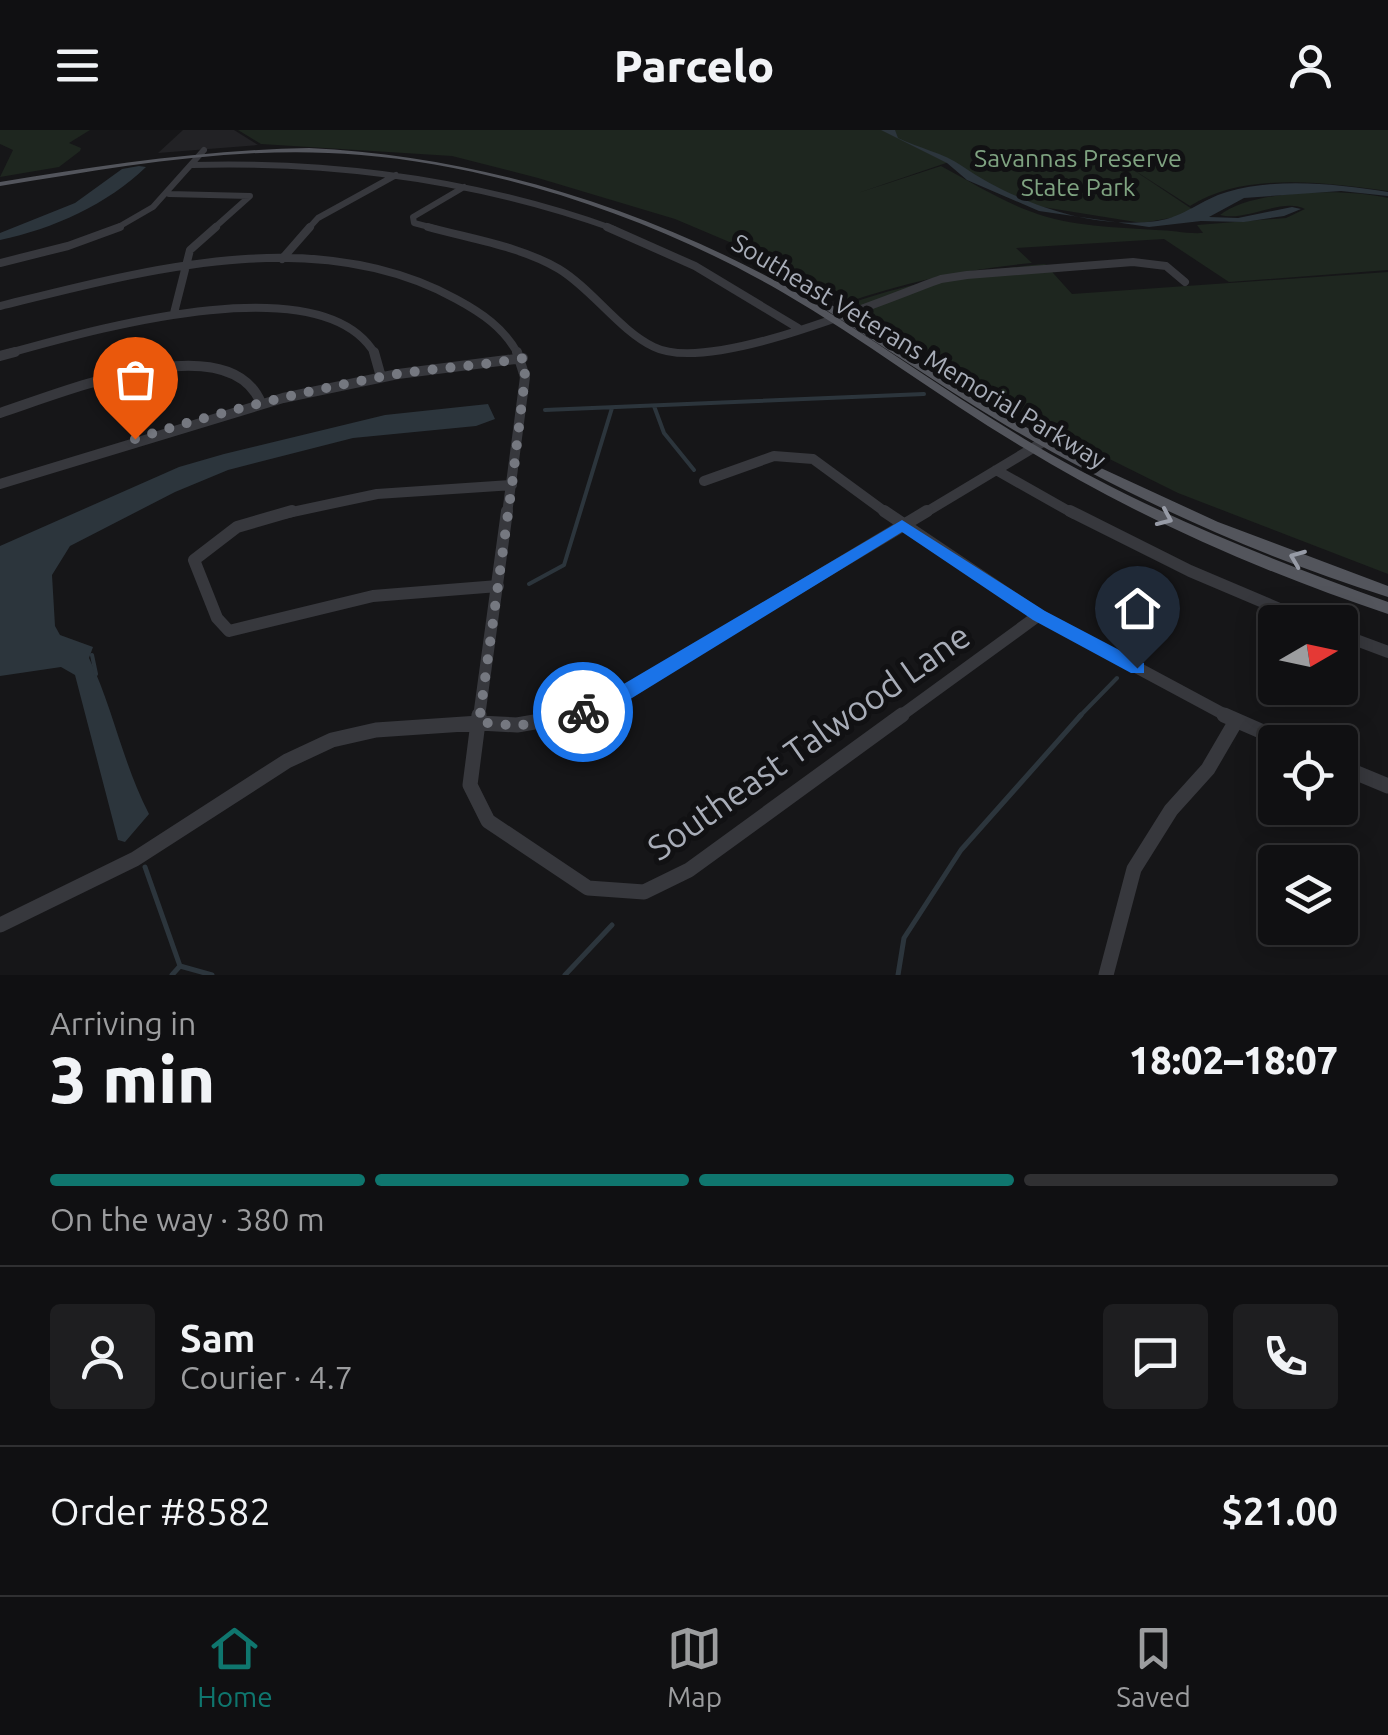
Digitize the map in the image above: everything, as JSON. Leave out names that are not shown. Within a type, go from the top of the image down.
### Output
[{"type":"main road","name":"Southeast Veterans Memorial Parkway","points":[[0,182],[203,151],[391,156],[514,184],[634,220],[751,271],[835,316],[1136,505],[1222,544],[1388,608]]},
{"type":"main road","name":"Southeast Veterans Memorial Parkway","points":[[1037,445],[1221,527],[1388,592]]},
{"type":"street","points":[[0,263],[92,238],[126,222],[169,194],[203,151]]},
{"type":"street","points":[[192,165],[329,164],[464,187],[576,217],[661,250],[798,328]]},
{"type":"street","points":[[282,259],[318,218],[396,176]]},
{"type":"street","points":[[464,187],[412,217],[414,222],[524,252],[560,270],[656,348],[675,353],[723,350],[941,279],[1147,263],[1169,268],[1185,282]]},
{"type":"street","points":[[169,194],[224,192],[250,196],[190,250],[174,313]]},
{"type":"street","points":[[0,306],[187,265],[282,259],[377,267],[452,292],[488,318],[524,358]]},
{"type":"street","points":[[0,356],[174,313],[264,309],[300,312],[356,331],[379,359],[381,376]]},
{"type":"street","points":[[0,484],[202,417],[381,376],[472,368],[524,358]]},
{"type":"street","name":"Southeast Talwood Lane","points":[[524,358],[512,485],[470,785],[488,821],[588,888],[644,892],[689,870],[1039,615]]},
{"type":"street","points":[[0,413],[148,370],[194,366],[218,367],[239,374],[254,384],[261,404]]},
{"type":"street","points":[[0,925],[135,859],[286,761],[332,740],[376,730],[479,722],[517,726],[566,718],[612,700],[1037,445]]},
{"type":"street","points":[[704,481],[774,456],[814,459],[902,525],[1039,615],[1258,730]]},
{"type":"street","points":[[996,470],[1084,522],[1199,578],[1267,605]]},
{"type":"street","points":[[498,586],[376,596],[328,606],[270,626],[229,631],[217,618],[194,560],[237,527],[293,511],[377,494],[512,485]]},
{"type":"street","points":[[1358,641],[1388,652]]},
{"type":"street","points":[[1106,975],[1134,869],[1171,810],[1208,770],[1236,721]]},
{"type":"street","points":[[1358,774],[1388,786]]},
{"type":"shaded area","points":[[183,130],[234,130],[258,145],[158,153]]},
{"type":"shaded area","points":[[881,130],[895,130],[898,138],[947,158],[1029,202],[1079,217],[1039,211],[967,180],[947,163]]},
{"type":"shaded area","points":[[146,167],[97,203],[59,222],[0,240],[0,233],[75,203],[122,169]]},
{"type":"shaded area","points":[[1287,183],[1388,192],[1388,196],[1341,191],[1244,198],[1209,217],[1238,218],[1292,207],[1301,209],[1284,216],[1244,222],[1201,221],[1149,227],[1112,222],[1167,219],[1218,195],[1246,187]]},
{"type":"shaded area","points":[[488,404],[495,419],[476,426],[353,438],[228,470],[175,492],[70,546],[52,575],[55,626],[60,635],[93,647],[89,658],[149,814],[125,842],[118,840],[75,675],[61,667],[0,676],[0,546],[179,467],[385,415]]},
{"type":"green space","points":[[0,130],[90,130],[69,143],[81,148],[80,151],[59,167],[0,177],[13,150],[0,144]]},
{"type":"green space","points":[[238,130],[1388,130],[1388,191],[1287,182],[1236,188],[1190,206],[1123,163],[1198,213],[1142,223],[1024,204],[949,162],[858,193],[941,166],[1009,202],[1062,221],[1197,233],[1203,233],[1197,225],[1286,218],[1305,209],[1286,206],[1220,215],[1254,200],[1301,193],[1371,195],[1388,198],[1388,270],[1229,282],[1164,239],[1016,248],[1032,263],[936,278],[842,304],[746,249],[675,219],[538,178],[452,156],[261,144]]},
{"type":"green space","name":"Savannas Preserve State Park","points":[[1045,264],[1072,294],[1388,272],[1388,574],[1178,493],[1043,426],[845,305],[944,278]]},
{"type":"waterway","points":[[545,410],[924,394]]},
{"type":"waterway","points":[[654,406],[664,433],[694,470]]},
{"type":"waterway","points":[[529,584],[564,565],[612,408]]},
{"type":"waterway","points":[[92,655],[96,674]]},
{"type":"waterway","points":[[1079,717],[1117,678]]},
{"type":"waterway","points":[[898,975],[904,938],[961,850],[1081,715]]},
{"type":"waterway","points":[[145,867],[180,966]]},
{"type":"waterway","points":[[565,975],[612,925]]},
{"type":"waterway","points":[[172,975],[180,966]]},
{"type":"waterway","points":[[180,966],[212,975]]},
{"type":"way so far","points":[[135,439],[202,417],[381,376],[472,368],[524,358],[512,485],[479,722],[517,726],[583,712]]},
{"type":"route","points":[[583,712],[612,700],[902,525],[1039,615],[1137,668]]}]
